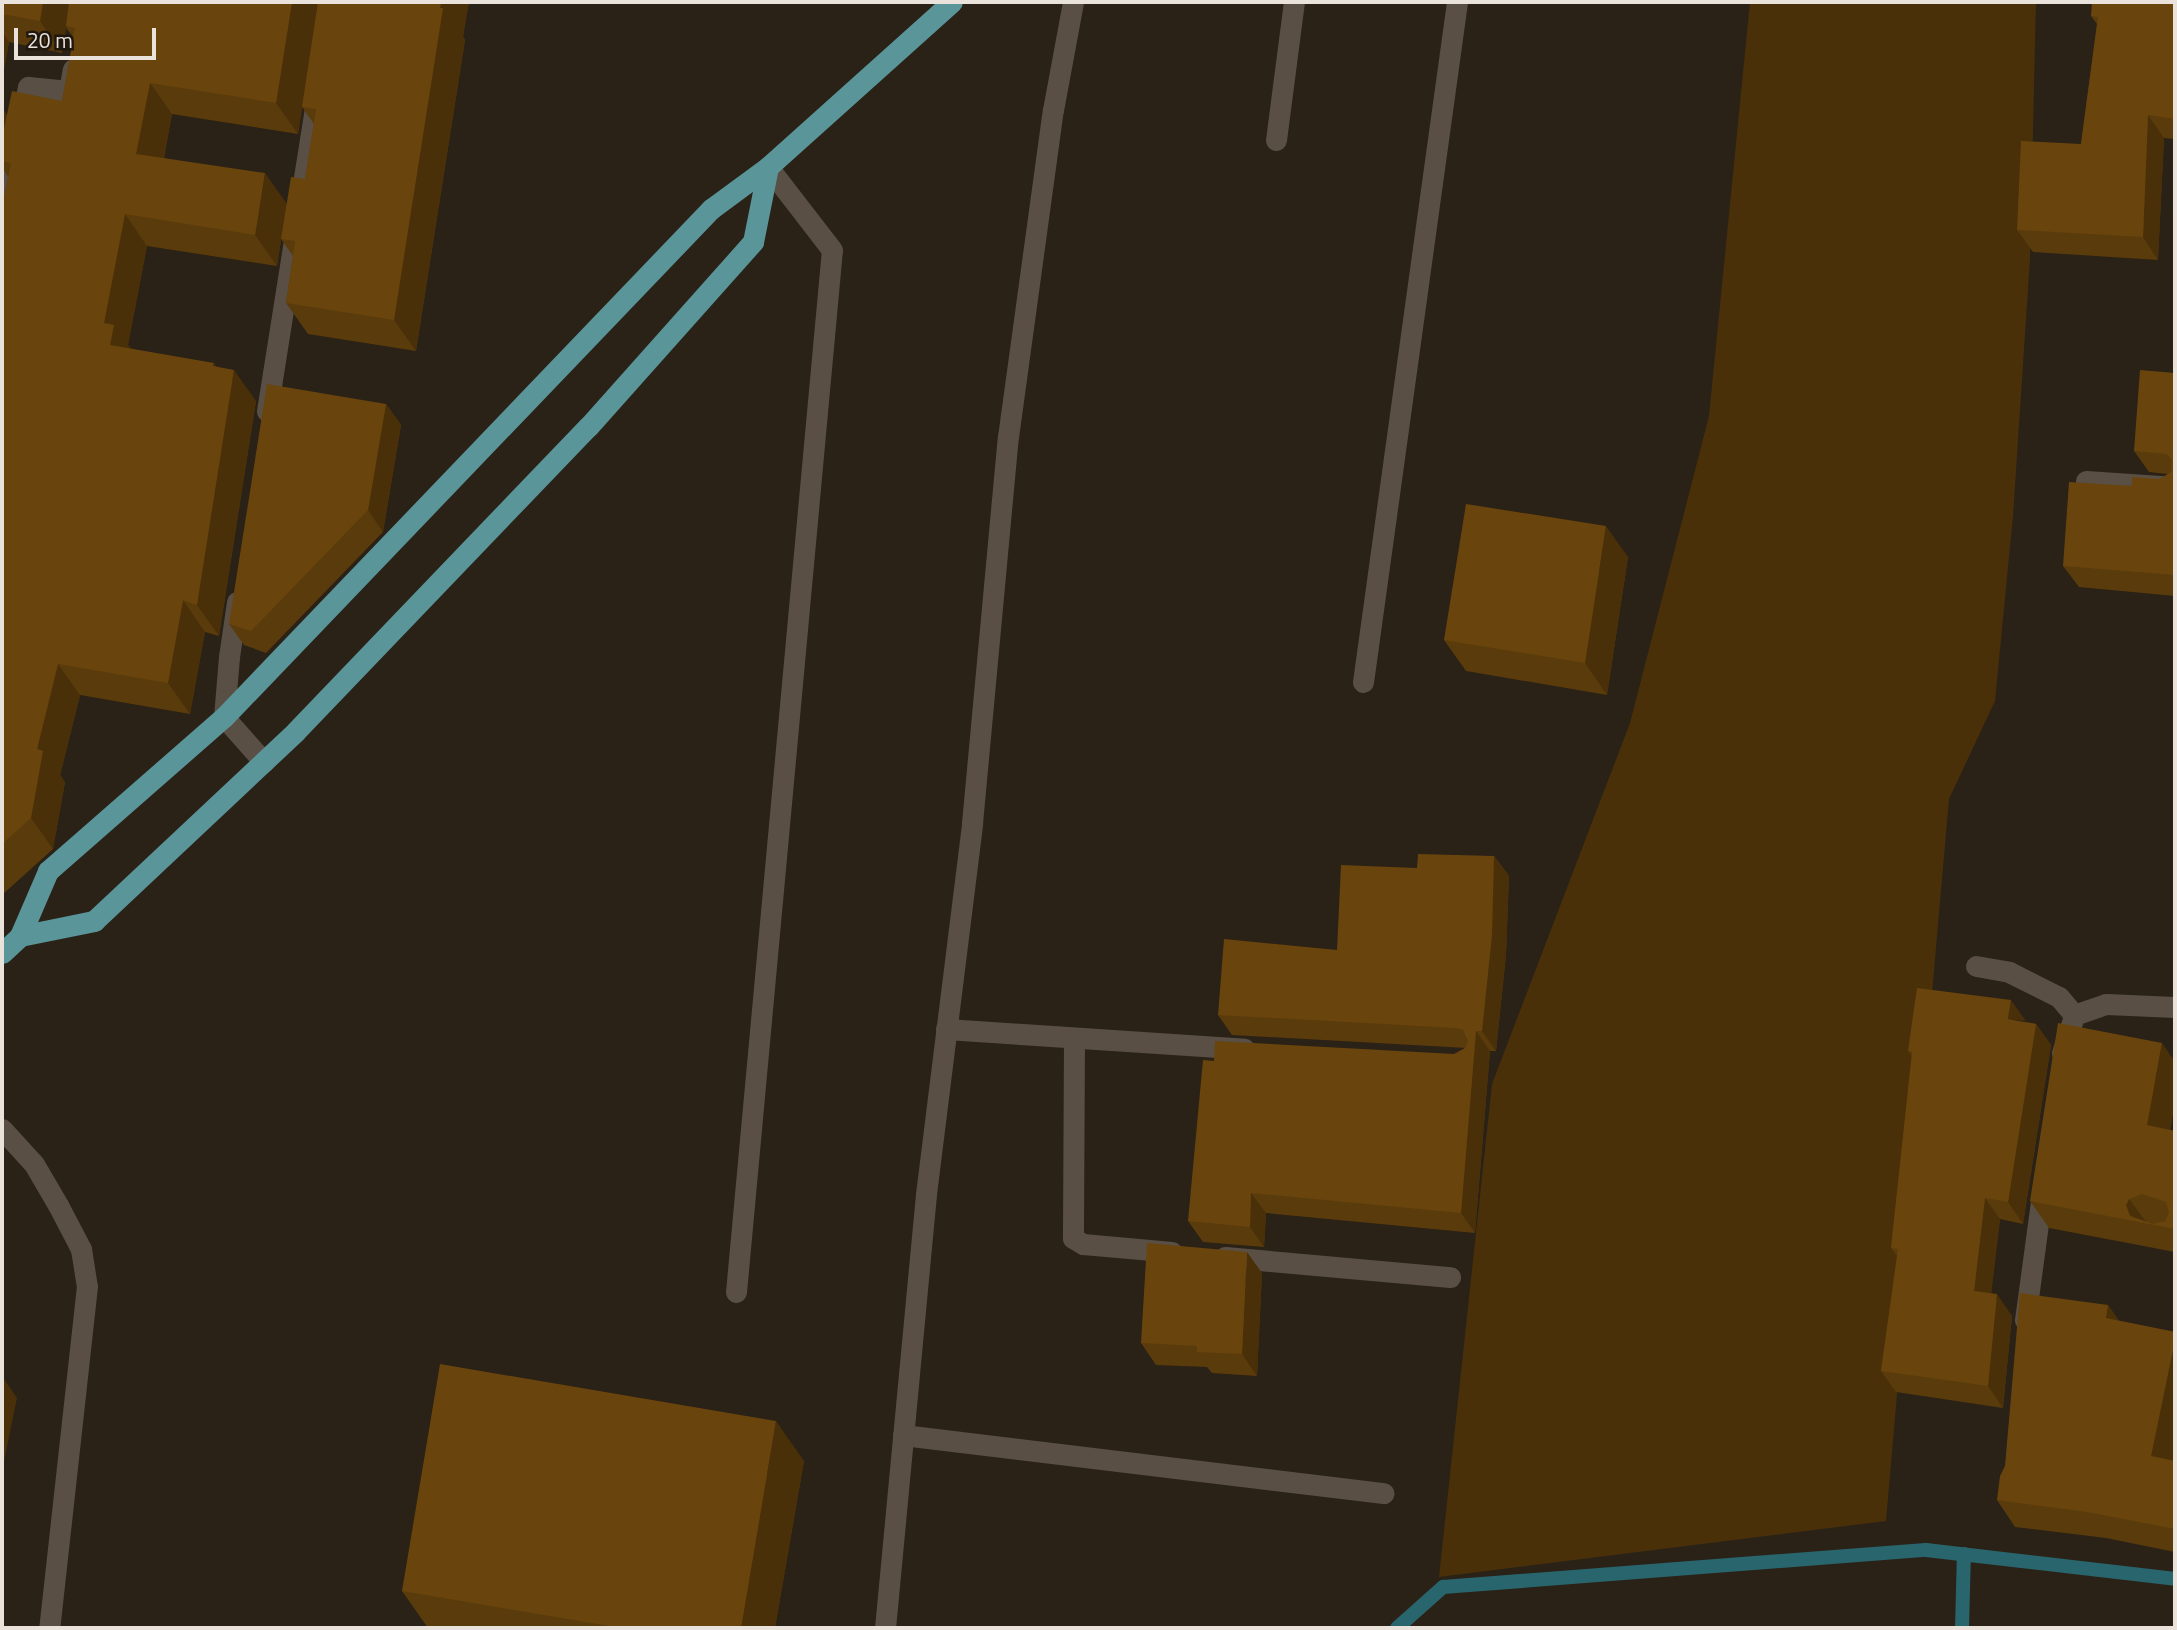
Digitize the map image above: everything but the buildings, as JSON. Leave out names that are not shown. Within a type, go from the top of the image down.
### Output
[{"type":"main road","points":[[2,953],[20,936],[48,871],[224,717],[712,209],[768,167],[952,2]]},
{"type":"main road","points":[[20,936],[94,921],[264,762],[588,427],[753,242],[768,167]]},
{"type":"street","points":[[885,1628],[946,1029],[972,823],[1008,437],[1053,110],[1073,2]]},
{"type":"street","points":[[1276,140],[1294,2]]},
{"type":"street","points":[[1363,682],[1457,2]]},
{"type":"street","points":[[2,207],[28,87],[69,91],[75,53]]},
{"type":"street","points":[[263,438],[321,70]]},
{"type":"street","points":[[736,1292],[832,250],[768,167]]},
{"type":"street","points":[[2086,481],[2175,486]]},
{"type":"street","points":[[242,575],[229,657],[224,717],[264,762]]},
{"type":"street","points":[[1976,966],[2009,972],[2059,997],[2074,1015]]},
{"type":"street","points":[[2074,1015],[2106,1004],[2175,1007]]},
{"type":"street","points":[[2058,1074],[2074,1015]]},
{"type":"street","points":[[946,1029],[1074,1040],[1265,1050]]},
{"type":"street","points":[[1074,1040],[1073,1238],[1083,1244],[1450,1277]]},
{"type":"street","points":[[2,1129],[34,1164],[58,1205],[81,1250],[87,1286],[49,1628]]},
{"type":"street","points":[[2022,1345],[2045,1169]]},
{"type":"street","points":[[903,1436],[1384,1493]]},
{"type":"shaded area","points":[[1750,2],[2036,2],[2030,259],[2013,516],[1995,701],[1949,799],[1886,1521],[1439,1577],[1492,1084],[1630,723],[1709,416]]},
{"type":"waterway","points":[[1397,1628],[1443,1587],[1926,1550],[2175,1579]]},
{"type":"waterway","points":[[1962,1628],[1964,1554]]}]
